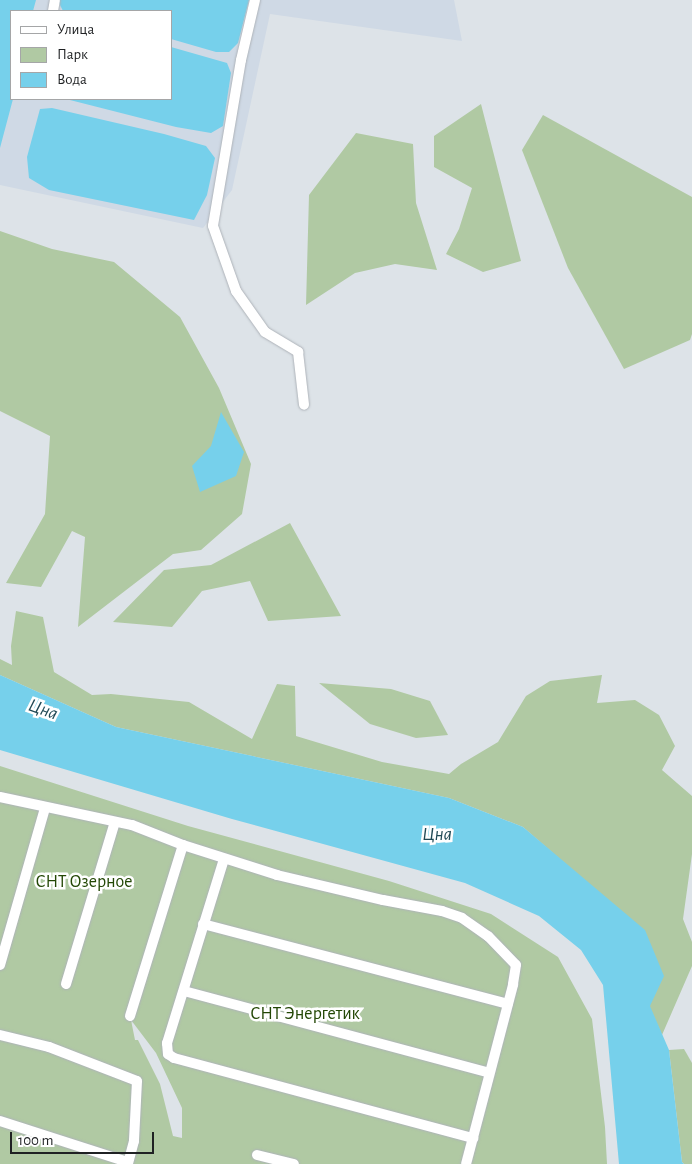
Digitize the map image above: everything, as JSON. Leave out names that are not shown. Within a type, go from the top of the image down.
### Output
[{"type":"lane","points":[[255,0],[241,60],[213,226],[236,291],[265,332],[298,352],[304,405]]},
{"type":"lane","points":[[0,797],[132,825],[183,846],[224,859],[383,900],[442,911],[462,918],[488,936],[516,965],[508,1004],[466,1164]]},
{"type":"lane","points":[[0,965],[45,808]]},
{"type":"lane","points":[[66,984],[115,822]]},
{"type":"lane","points":[[130,1016],[183,846]]},
{"type":"lane","points":[[224,859],[202,924],[184,991],[166,1044],[166,1050],[174,1058],[472,1138]]},
{"type":"lane","points":[[202,924],[508,1004]]},
{"type":"lane","points":[[184,991],[489,1073]]},
{"type":"lane","points":[[0,1035],[49,1047],[137,1081],[134,1140],[128,1163],[0,1121]]},
{"type":"lane","points":[[257,1154],[294,1164]]},
{"type":"shaded area","points":[[0,0],[454,0],[462,41],[270,14],[232,190],[203,228],[0,185]]},
{"type":"green space","points":[[481,104],[521,261],[483,272],[446,254],[459,229],[472,188],[434,167],[434,136]]},
{"type":"green space","points":[[543,115],[692,197],[692,334],[690,340],[624,369],[568,268],[522,150]]},
{"type":"green space","points":[[356,133],[413,144],[416,203],[437,270],[395,264],[355,273],[306,305],[309,195]]},
{"type":"green space","points":[[0,231],[52,249],[114,262],[180,317],[219,388],[251,464],[242,514],[201,550],[173,554],[78,627],[85,537],[72,531],[41,587],[6,583],[45,514],[50,436],[0,411]]},
{"type":"green space","points":[[290,523],[341,616],[268,621],[250,581],[202,591],[172,627],[113,622],[164,570],[211,565]]},
{"type":"green space","points":[[16,611],[43,617],[54,672],[92,695],[111,694],[189,702],[252,739],[277,684],[295,686],[296,736],[382,762],[449,774],[461,764],[498,742],[526,696],[550,681],[602,675],[597,703],[635,700],[659,715],[675,746],[662,770],[692,796],[692,854],[683,919],[692,942],[692,966],[662,1035],[649,1006],[663,976],[576,873],[523,827],[449,798],[116,727],[0,675],[0,659],[12,665],[11,646]]},
{"type":"green space","points":[[319,683],[391,689],[430,701],[448,735],[416,738],[370,724]]},
{"type":"green space","name":"СНТ Энергетик","points":[[0,766],[188,826],[389,881],[491,914],[558,957],[592,1019],[605,1127],[607,1164],[0,1164]],"holes":[[[131,1020],[156,1053],[182,1108],[182,1138],[173,1136],[160,1084],[138,1040],[135,1040]]]},
{"type":"green space","points":[[684,1049],[692,1063],[692,1164],[684,1164],[682,1162],[669,1050]]},
{"type":"water","points":[[0,0],[36,0],[33,10],[10,10],[10,100],[13,100],[0,148]]},
{"type":"water","points":[[59,0],[249,0],[238,43],[229,52],[216,52],[172,39],[172,10],[62,10]]},
{"type":"water","points":[[172,47],[227,63],[231,73],[223,126],[211,133],[176,127],[70,100],[172,100]]},
{"type":"water","points":[[52,108],[164,134],[206,146],[215,158],[207,195],[194,220],[49,190],[29,178],[27,157],[40,109]]},
{"type":"water","points":[[221,412],[244,452],[236,476],[200,492],[192,466],[211,446]]},
{"type":"water","name":"Цна","points":[[0,675],[116,727],[449,798],[523,827],[645,930],[664,976],[650,1006],[669,1050],[682,1162],[684,1164],[619,1164],[603,985],[581,950],[539,916],[465,883],[232,819],[0,750]]},
{"type":"park label","name":"СНТ Озерное","points":[[84,882]]}]
